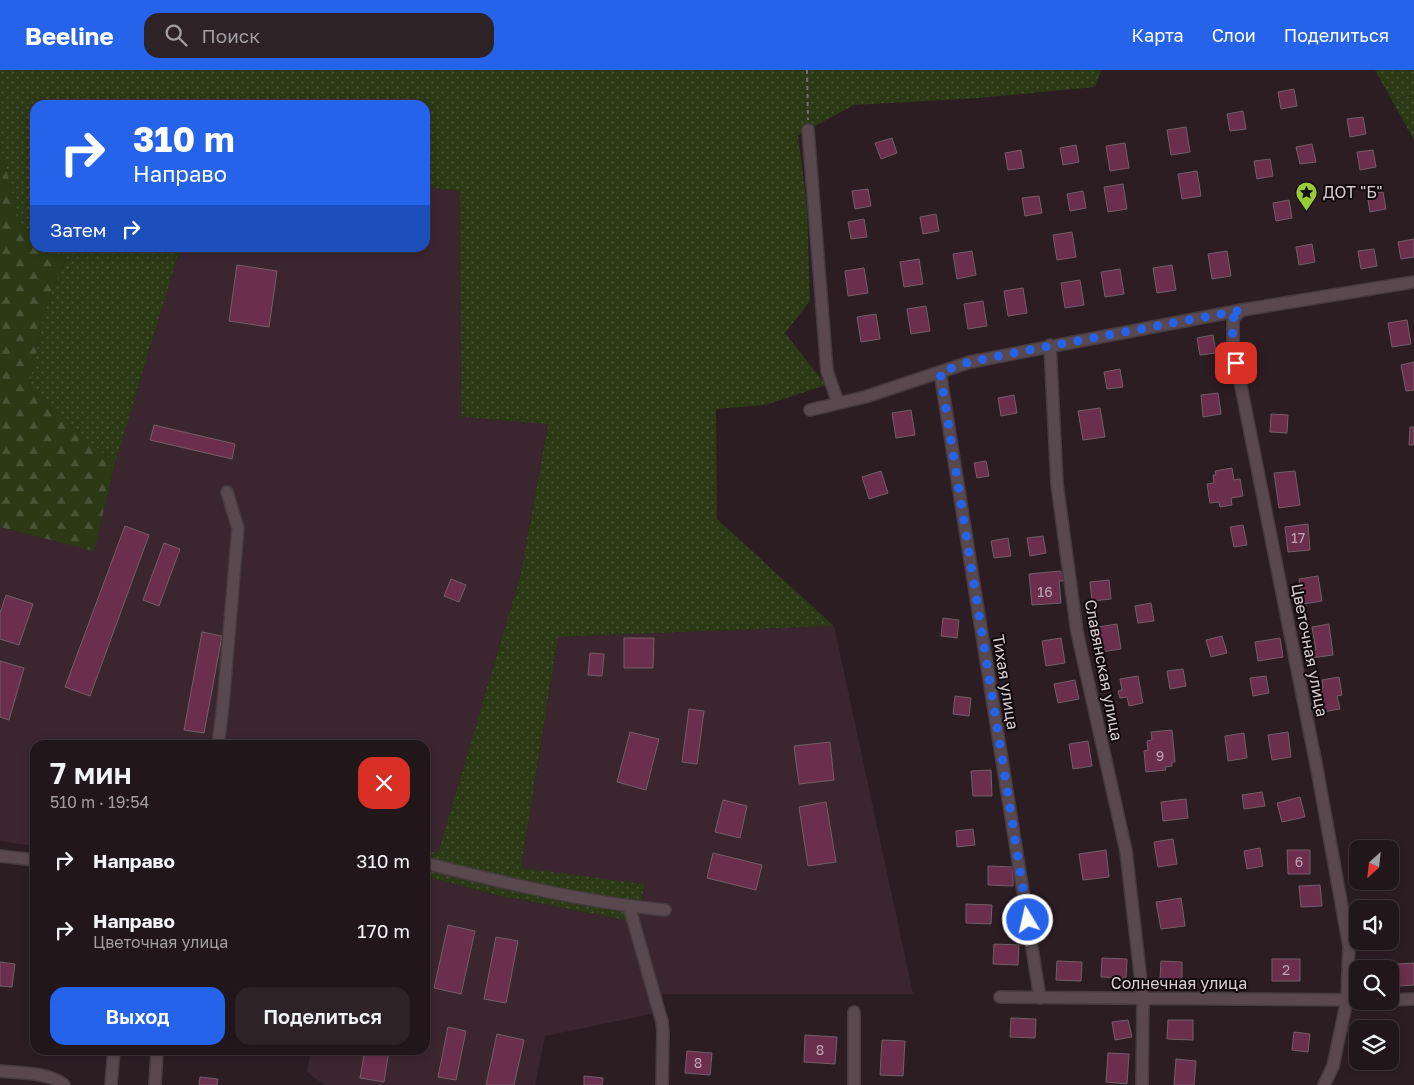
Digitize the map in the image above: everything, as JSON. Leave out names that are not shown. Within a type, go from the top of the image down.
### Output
[{"type":"street","points":[[808,130],[827,371],[838,403]]},
{"type":"street","points":[[810,410],[865,397],[970,362],[1050,345],[1242,310],[1414,282]]},
{"type":"street","name":"Цветочная улица","points":[[1242,310],[1233,318],[1232,346],[1317,769],[1349,946],[1350,960]]},
{"type":"street","name":"Славянская улица","points":[[1050,345],[1057,484],[1077,632],[1126,851],[1143,999],[1142,1085]]},
{"type":"street","name":"Тихая улица","points":[[940,372],[1040,998]]},
{"type":"street","points":[[219,740],[238,528],[227,492]]},
{"type":"street","points":[[0,856],[30,859]]},
{"type":"street","points":[[430,864],[503,882],[629,906],[665,910]]},
{"type":"street","points":[[629,906],[662,1022],[662,1085]]},
{"type":"street","name":"Солнечная улица","points":[[1000,997],[1349,1000]]},
{"type":"street","points":[[1399,1000],[1414,999]]},
{"type":"street","name":"Цветочная улица","points":[[1324,1085],[1333,1066],[1349,1010]]},
{"type":"street","points":[[854,1012],[854,1085]]},
{"type":"street","points":[[111,1085],[114,1055]]},
{"type":"street","points":[[155,1085],[157,1055]]},
{"type":"street","points":[[0,1071],[49,1077],[64,1085]]},
{"type":"path","points":[[807,70],[808,130]]},
{"type":"shaded area","points":[[430,188],[459,191],[461,417],[548,423],[520,577],[438,853],[430,852],[430,740],[30,740],[30,845],[0,841],[0,527],[94,550],[115,464],[179,252],[430,252]]},
{"type":"shaded area","points":[[834,626],[913,994],[663,994],[651,1014],[545,1036],[535,1085],[324,1085],[307,1072],[310,1055],[430,1055],[430,877],[501,896],[636,922],[645,884],[521,869],[558,637]]},
{"type":"green space","points":[[0,70],[1101,70],[1095,87],[979,98],[854,105],[798,135],[807,208],[810,301],[785,333],[826,385],[765,405],[716,409],[717,519],[834,626],[558,637],[521,868],[645,884],[636,922],[501,896],[430,877],[430,852],[438,853],[520,577],[548,424],[461,417],[459,191],[430,188],[430,100],[30,100],[30,231],[20,224],[0,144]]},
{"type":"green space","points":[[1375,70],[1414,70],[1414,140]]},
{"type":"green space","points":[[0,144],[20,224],[30,231],[30,252],[58,252],[66,258],[45,308],[29,388],[115,464],[94,551],[0,527]]},
{"type":"green space","points":[[58,252],[179,252],[115,464],[29,388],[45,308],[66,258]]},
{"type":"building","points":[[1294,89],[1297,106],[1281,109],[1278,92]]},
{"type":"building","points":[[1243,111],[1246,129],[1230,131],[1227,114]]},
{"type":"building","points":[[1363,117],[1366,134],[1350,137],[1347,119]]},
{"type":"building","points":[[1186,127],[1190,152],[1171,155],[1167,130]]},
{"type":"building","points":[[892,138],[897,153],[881,159],[875,143]]},
{"type":"building","points":[[1125,143],[1129,168],[1110,171],[1106,146]]},
{"type":"building","points":[[1312,144],[1316,162],[1300,164],[1296,147]]},
{"type":"building","points":[[1076,145],[1079,162],[1063,165],[1060,148]]},
{"type":"building","points":[[1021,150],[1024,168],[1008,170],[1005,153]]},
{"type":"building","points":[[1373,150],[1376,167],[1360,170],[1357,152]]},
{"type":"building","points":[[1270,159],[1273,176],[1257,179],[1254,161]]},
{"type":"building","points":[[1197,171],[1201,196],[1182,199],[1178,174]]},
{"type":"building","points":[[1123,184],[1127,209],[1108,212],[1104,187]]},
{"type":"building","points":[[868,189],[871,206],[855,209],[852,191]]},
{"type":"building","points":[[1083,191],[1086,208],[1070,211],[1067,194]]},
{"type":"building","points":[[1383,192],[1386,209],[1370,212],[1367,194]]},
{"type":"building","points":[[1039,196],[1042,213],[1025,216],[1022,198]]},
{"type":"building","points":[[1289,200],[1292,218],[1276,221],[1273,203]]},
{"type":"building","points":[[936,214],[939,231],[923,234],[920,217]]},
{"type":"building","points":[[864,219],[867,237],[851,239],[848,222]]},
{"type":"building","points":[[1072,232],[1076,257],[1057,260],[1053,235]]},
{"type":"building","points":[[1414,239],[1414,257],[1401,259],[1398,242]]},
{"type":"building","points":[[1312,244],[1315,262],[1299,265],[1296,247]]},
{"type":"building","points":[[1374,249],[1377,266],[1361,269],[1358,251]]},
{"type":"building","points":[[972,251],[976,275],[957,279],[953,254]]},
{"type":"building","points":[[1227,251],[1231,276],[1212,279],[1208,254]]},
{"type":"building","points":[[919,259],[923,284],[904,287],[900,262]]},
{"type":"building","points":[[237,265],[277,271],[269,327],[229,321]]},
{"type":"building","points":[[1172,265],[1176,290],[1157,293],[1153,268]]},
{"type":"building","points":[[864,268],[868,293],[848,296],[845,271]]},
{"type":"building","points":[[1120,269],[1124,294],[1105,297],[1101,272]]},
{"type":"building","points":[[1080,280],[1084,305],[1065,308],[1061,283]]},
{"type":"building","points":[[1023,288],[1027,313],[1008,316],[1004,291]]},
{"type":"building","points":[[983,301],[987,326],[968,329],[964,304]]},
{"type":"building","points":[[926,306],[930,331],[911,334],[907,309]]},
{"type":"building","points":[[876,314],[880,339],[861,342],[857,317]]},
{"type":"building","points":[[1407,320],[1411,344],[1392,347],[1388,323]]},
{"type":"building","points":[[1213,335],[1216,353],[1200,355],[1197,338]]},
{"type":"building","points":[[1414,362],[1414,390],[1406,391],[1401,365]]},
{"type":"building","points":[[1120,369],[1123,387],[1107,389],[1104,372]]},
{"type":"building","points":[[1218,393],[1221,414],[1203,417],[1201,395]]},
{"type":"building","points":[[1014,395],[1017,413],[1001,416],[998,398]]},
{"type":"building","points":[[1100,408],[1105,437],[1083,440],[1078,411]]},
{"type":"building","points":[[911,410],[915,435],[896,438],[892,413]]},
{"type":"building","points":[[1271,414],[1288,415],[1287,433],[1270,432]]},
{"type":"building","points":[[154,425],[235,444],[232,459],[150,440]]},
{"type":"building","points":[[1410,427],[1414,427],[1414,445],[1409,445]]},
{"type":"building","points":[[986,461],[989,476],[977,478],[974,463]]},
{"type":"building","points":[[1232,468],[1234,480],[1240,479],[1243,496],[1231,498],[1232,505],[1220,507],[1219,502],[1210,503],[1207,484],[1214,483],[1213,475],[1216,475],[1215,471]]},
{"type":"building","points":[[881,471],[888,493],[869,499],[862,477]]},
{"type":"building","points":[[1295,471],[1300,505],[1279,508],[1274,473]]},
{"type":"building","points":[[1308,524],[1310,550],[1288,552],[1285,527]]},
{"type":"building","points":[[1243,525],[1247,545],[1234,547],[1230,527]]},
{"type":"building","points":[[125,526],[149,535],[90,696],[65,687]]},
{"type":"building","points":[[1043,536],[1046,553],[1030,556],[1027,538]]},
{"type":"building","points":[[1008,538],[1011,556],[994,558],[991,541]]},
{"type":"building","points":[[164,543],[180,549],[159,606],[143,600]]},
{"type":"building","points":[[1060,571],[1065,577],[1063,581],[1059,581],[1061,603],[1032,605],[1029,574]]},
{"type":"building","points":[[1318,576],[1322,601],[1303,604],[1299,579]]},
{"type":"building","points":[[451,579],[466,585],[459,602],[444,596]]},
{"type":"building","points":[[1109,580],[1111,599],[1092,601],[1090,582]]},
{"type":"building","points":[[6,595],[33,604],[19,645],[0,639],[0,613]]},
{"type":"building","points":[[1151,603],[1154,621],[1138,623],[1135,606]]},
{"type":"building","points":[[943,618],[959,620],[957,638],[941,636]]},
{"type":"building","points":[[1117,624],[1121,649],[1101,652],[1098,627]]},
{"type":"building","points":[[1329,624],[1333,655],[1311,658],[1310,651],[1316,650],[1312,627]]},
{"type":"building","points":[[202,632],[222,636],[204,733],[184,730]]},
{"type":"building","points":[[1222,636],[1227,653],[1211,657],[1206,640]]},
{"type":"building","points":[[624,638],[654,638],[653,668],[624,668]]},
{"type":"building","points":[[1061,638],[1065,663],[1046,666],[1042,641]]},
{"type":"building","points":[[1280,638],[1283,657],[1258,661],[1255,642]]},
{"type":"building","points":[[590,653],[604,654],[602,676],[588,675]]},
{"type":"building","points":[[0,661],[24,668],[9,720],[0,717]]},
{"type":"building","points":[[1183,669],[1186,686],[1170,689],[1167,671]]},
{"type":"building","points":[[1138,676],[1143,703],[1129,706],[1127,697],[1120,698],[1118,691],[1122,690],[1120,679]]},
{"type":"building","points":[[1266,676],[1269,693],[1253,696],[1250,678]]},
{"type":"building","points":[[1339,677],[1342,695],[1337,696],[1340,709],[1317,713],[1313,690],[1323,688],[1322,680]]},
{"type":"building","points":[[1075,680],[1079,699],[1058,703],[1054,684]]},
{"type":"building","points":[[955,696],[971,698],[969,716],[953,714]]},
{"type":"building","points":[[689,709],[704,711],[697,764],[682,762]]},
{"type":"building","points":[[1172,730],[1175,762],[1172,762],[1172,766],[1165,767],[1166,770],[1146,772],[1144,751],[1148,750],[1147,741],[1152,740],[1151,732]]},
{"type":"building","points":[[630,732],[659,739],[646,790],[617,782]]},
{"type":"building","points":[[1288,732],[1291,757],[1272,760],[1268,735]]},
{"type":"building","points":[[1244,733],[1247,758],[1228,761],[1225,736]]},
{"type":"building","points":[[1088,741],[1092,766],[1073,769],[1069,744]]},
{"type":"building","points":[[830,742],[834,780],[799,784],[794,746]]},
{"type":"building","points":[[991,770],[992,796],[973,796],[971,771]]},
{"type":"building","points":[[1262,792],[1265,806],[1244,809],[1242,795]]},
{"type":"building","points":[[1300,797],[1305,817],[1282,822],[1277,803]]},
{"type":"building","points":[[1186,799],[1188,818],[1163,821],[1161,802]]},
{"type":"building","points":[[723,800],[747,806],[740,838],[715,832]]},
{"type":"building","points":[[826,802],[836,862],[808,866],[799,807]]},
{"type":"building","points":[[973,829],[975,845],[957,847],[956,831]]},
{"type":"building","points":[[1173,839],[1177,864],[1158,867],[1154,842]]},
{"type":"building","points":[[1260,848],[1263,866],[1247,869],[1244,851]]},
{"type":"building","points":[[1106,850],[1109,877],[1083,880],[1079,854]]},
{"type":"building","points":[[1287,850],[1310,850],[1310,874],[1288,874]]},
{"type":"building","points":[[713,853],[762,865],[756,890],[707,878]]},
{"type":"building","points":[[988,866],[1013,867],[1013,886],[988,885]]},
{"type":"building","points":[[1320,885],[1322,906],[1301,907],[1299,886]]},
{"type":"building","points":[[1181,898],[1185,926],[1161,929],[1156,902]]},
{"type":"building","points":[[966,904],[992,905],[991,924],[966,923]]},
{"type":"building","points":[[448,925],[475,931],[461,994],[434,988]]},
{"type":"building","points":[[496,937],[518,941],[506,1003],[484,999]]},
{"type":"building","points":[[994,944],[1019,945],[1018,965],[993,964]]},
{"type":"building","points":[[1102,958],[1127,959],[1126,978],[1101,977]]},
{"type":"building","points":[[1272,959],[1300,959],[1300,981],[1272,981]]},
{"type":"building","points":[[1057,961],[1082,962],[1081,981],[1056,980]]},
{"type":"building","points":[[1161,961],[1182,962],[1182,980],[1160,980]]},
{"type":"building","points":[[0,962],[15,964],[12,987],[0,986]]},
{"type":"building","points":[[1414,963],[1414,985],[1399,986],[1399,964]]},
{"type":"building","points":[[1011,1018],[1036,1019],[1035,1038],[1010,1037]]},
{"type":"building","points":[[1128,1020],[1132,1037],[1115,1040],[1112,1022]]},
{"type":"building","points":[[1168,1020],[1193,1020],[1193,1040],[1167,1039]]},
{"type":"building","points":[[448,1027],[466,1031],[456,1080],[438,1077]]},
{"type":"building","points":[[1294,1032],[1310,1034],[1308,1052],[1292,1050]]},
{"type":"building","points":[[497,1034],[524,1040],[514,1085],[486,1085]]},
{"type":"building","points":[[805,1035],[837,1037],[835,1064],[804,1062]]},
{"type":"building","points":[[882,1040],[905,1041],[903,1076],[880,1075]]},
{"type":"building","points":[[687,1051],[712,1053],[710,1075],[685,1073]]},
{"type":"building","points":[[1108,1053],[1129,1054],[1127,1084],[1106,1082]]},
{"type":"building","points":[[364,1055],[388,1055],[384,1082],[360,1078]]},
{"type":"building","points":[[1176,1059],[1196,1061],[1194,1085],[1174,1085]]},
{"type":"building","points":[[584,1076],[603,1078],[602,1085],[584,1085]]},
{"type":"building","points":[[200,1077],[218,1079],[217,1085],[199,1085]]},
{"type":"place","name":"ДОТ \"Б\"","points":[[1307,211]]},
{"type":"route","points":[[1028,920],[940,372],[970,362],[1050,345],[1242,310],[1233,318],[1232,346],[1236,363]]}]
